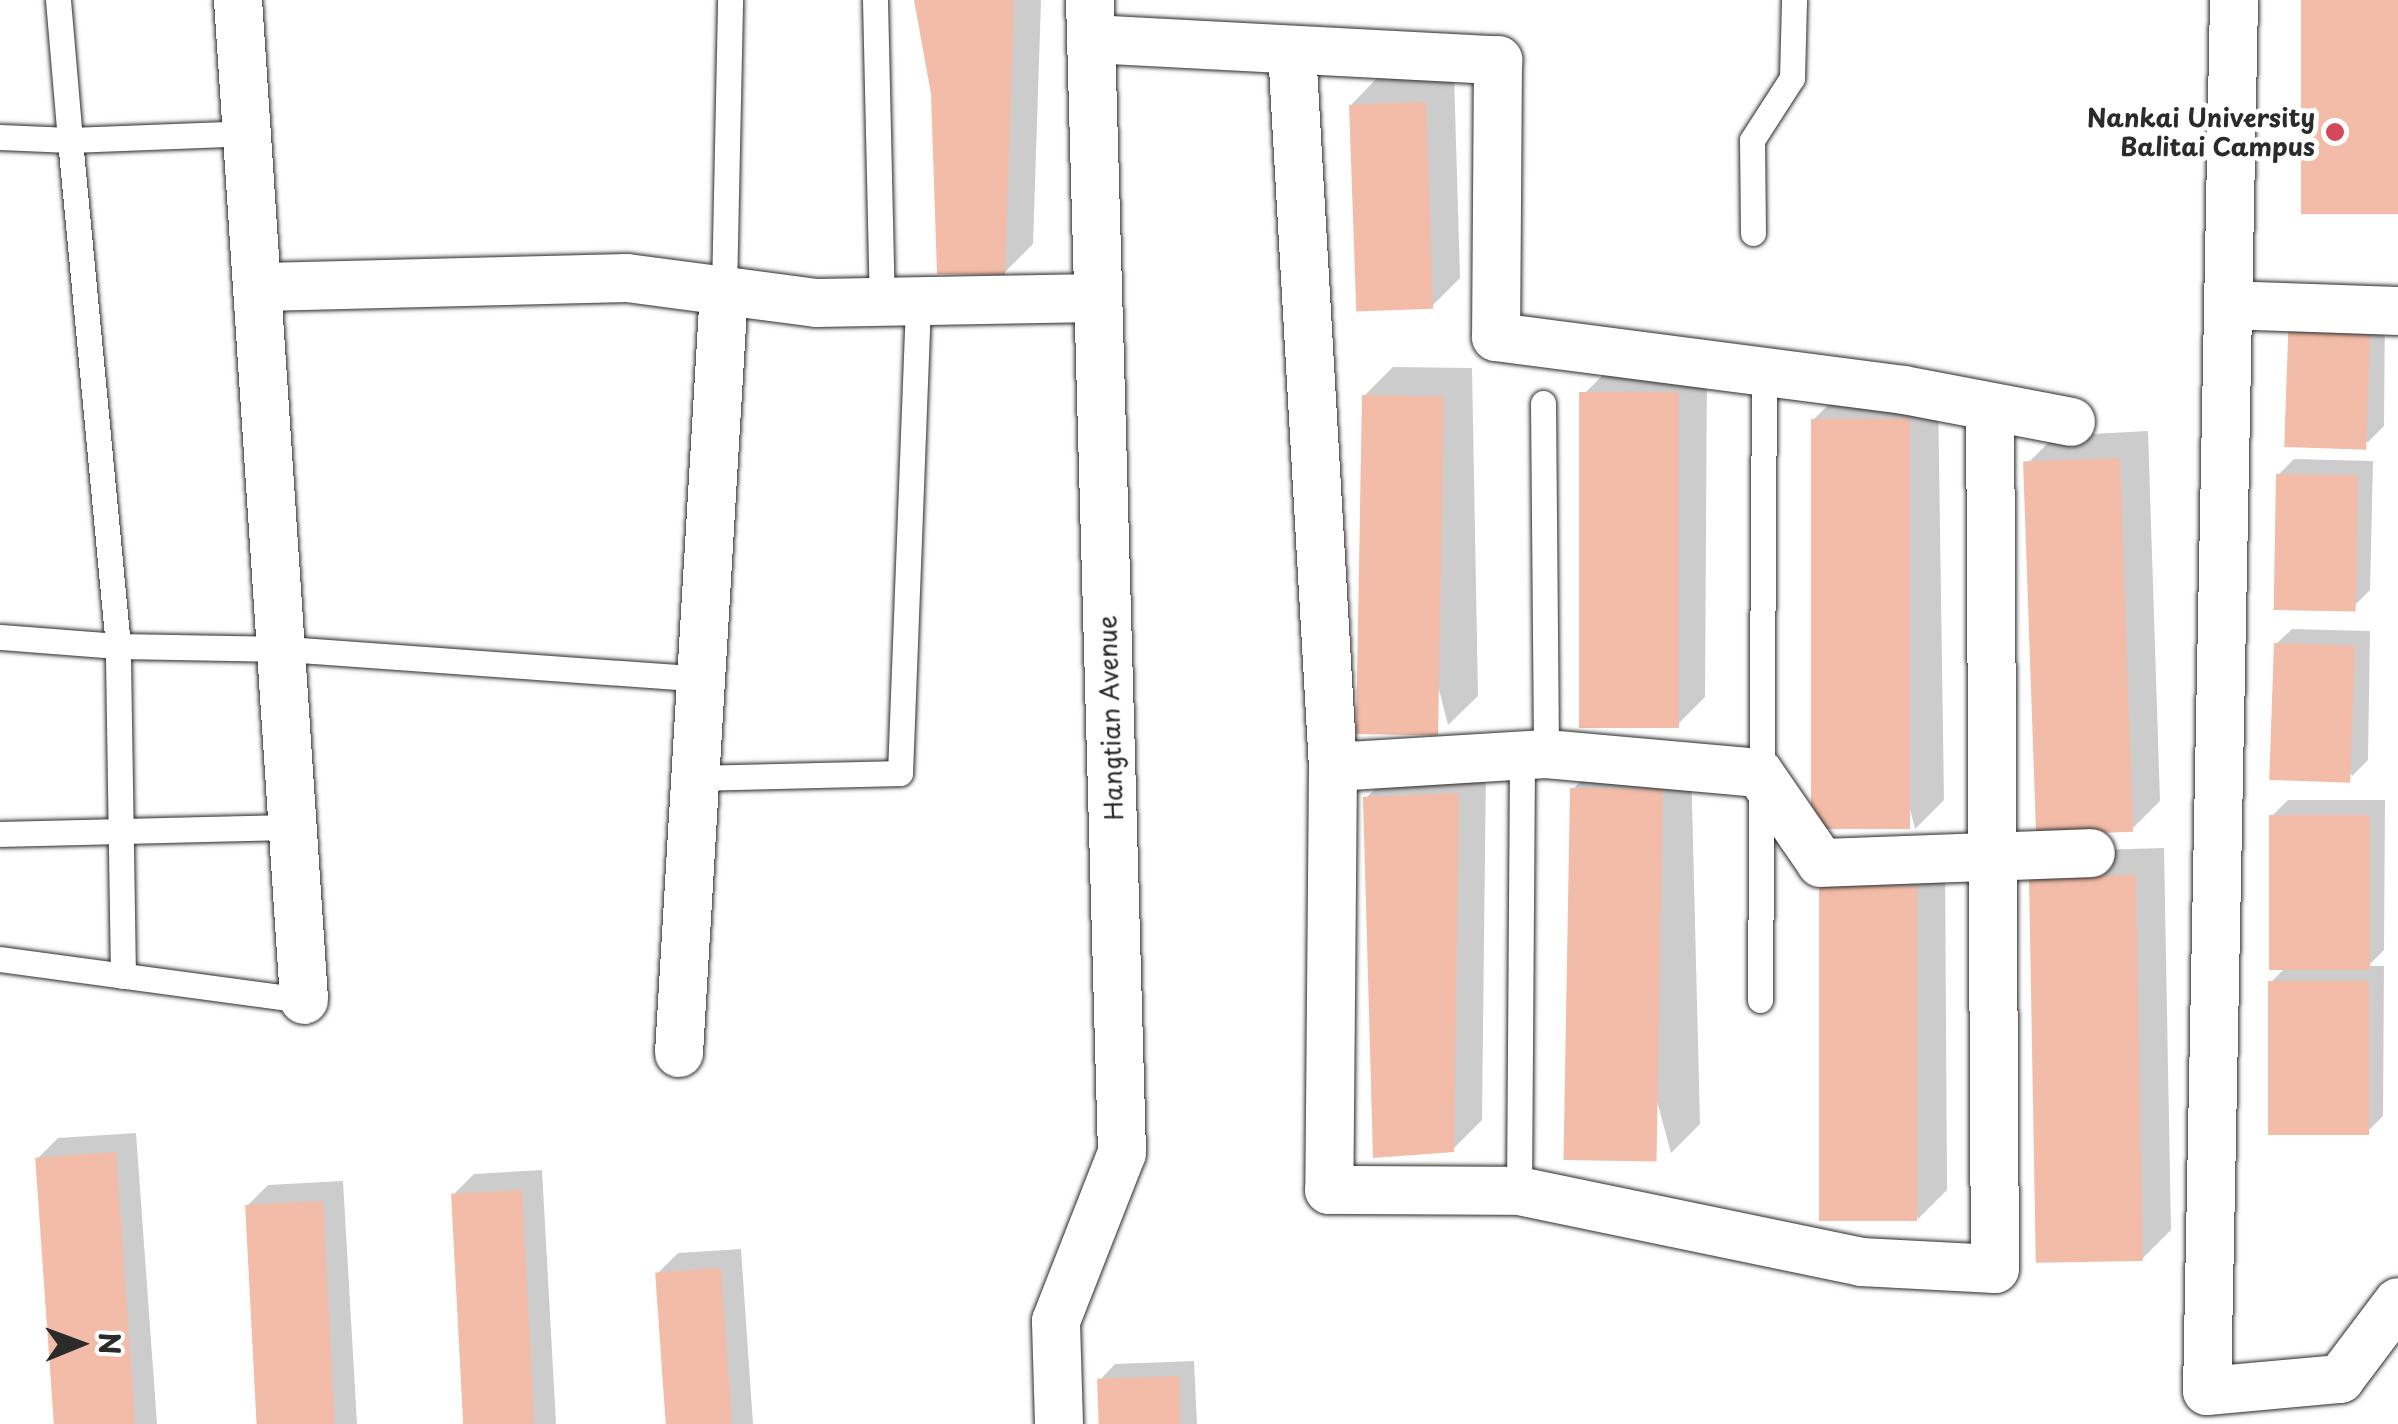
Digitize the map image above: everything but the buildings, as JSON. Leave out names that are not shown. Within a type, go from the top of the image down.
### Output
[{"type":"street","points":[[238,0],[253,134],[304,1000]]},
{"type":"street","points":[[2234,0],[2208,1391],[2340,1379],[2398,1302]]},
{"type":"street","points":[[1091,20],[1292,50],[1498,60],[1496,337],[2071,422]]},
{"type":"street","name":"Hangtian Avenue","points":[[1059,1424],[1056,1321],[1122,1153],[1091,20]]},
{"type":"street","points":[[1292,50],[1333,768],[1329,1190],[1519,1191],[1861,1262],[1995,1268],[1990,407]]},
{"type":"street","points":[[263,287],[627,278],[724,291],[900,301],[1098,298]]},
{"type":"street","points":[[679,1053],[724,291]]},
{"type":"street","points":[[2228,304],[2398,311]]},
{"type":"street","points":[[1333,768],[1534,754],[1759,773],[1821,863],[2091,853]]},
{"type":"lane","points":[[58,0],[118,646],[123,976]]},
{"type":"lane","points":[[724,291],[730,0]]},
{"type":"lane","points":[[696,778],[900,773],[900,301],[875,0]]},
{"type":"lane","points":[[1753,233],[1752,140],[1792,78],[1794,0]]},
{"type":"lane","points":[[0,136],[70,140],[253,134]]},
{"type":"lane","points":[[1760,1000],[1764,378]]},
{"type":"lane","points":[[1519,1191],[1543,403]]},
{"type":"lane","points":[[0,637],[118,646],[286,648],[702,678]]},
{"type":"lane","points":[[0,834],[296,828]]},
{"type":"lane","points":[[0,960],[304,1000]]},
{"type":"place","name":"Nankai University Balitai Campus","points":[[2335,132]]}]
